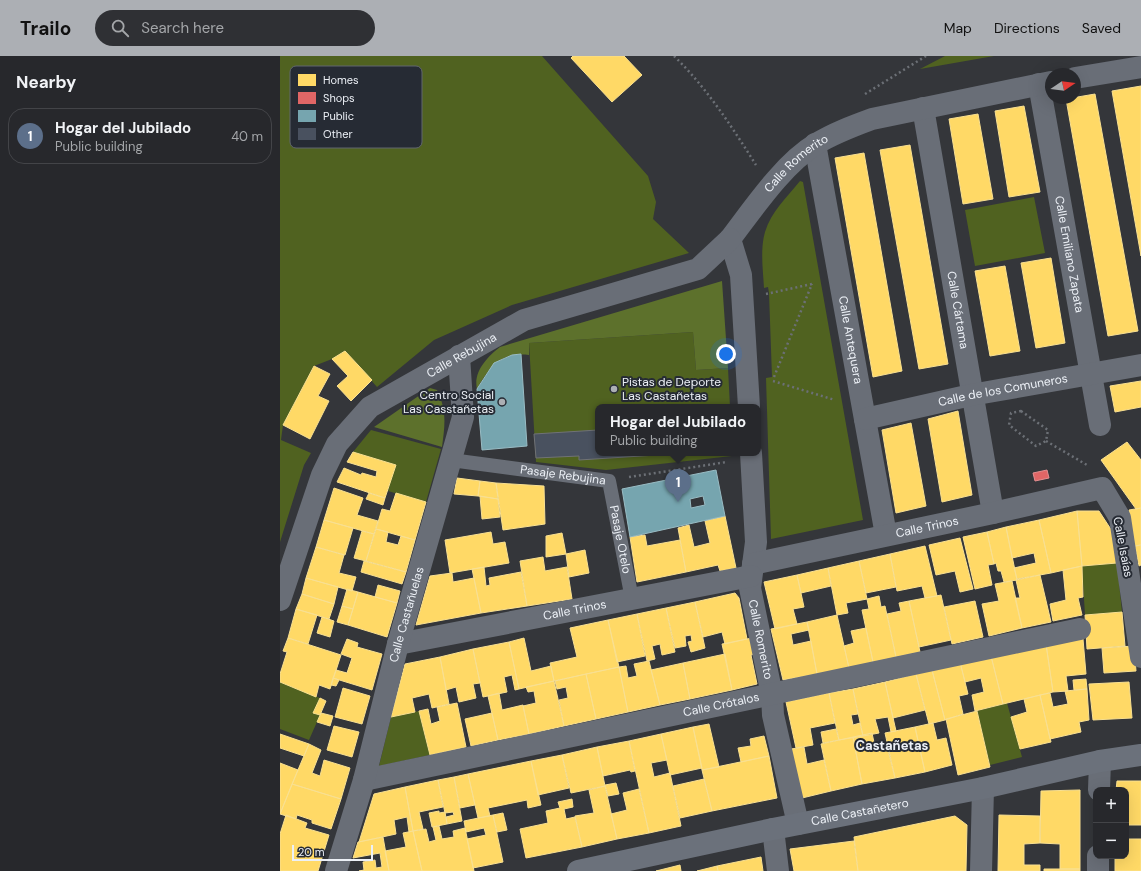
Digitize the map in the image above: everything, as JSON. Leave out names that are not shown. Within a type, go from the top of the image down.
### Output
[{"type":"street","points":[[1081,77],[1141,67]]},
{"type":"street","name":"Calle Romerito","points":[[730,239],[783,171],[815,144],[845,129],[872,119],[1045,83]]},
{"type":"street","name":"Calle Emiliano Zapata","points":[[1048,104],[1090,374],[1100,425]]},
{"type":"street","name":"Calle Cártama","points":[[923,108],[971,396],[993,513]]},
{"type":"street","name":"Calle Antequera","points":[[815,144],[886,535]]},
{"type":"street","points":[[730,239],[741,275],[749,404]]},
{"type":"street","name":"Calle Rebujina","points":[[280,600],[322,475],[337,444],[370,407],[524,320],[698,270],[730,239]]},
{"type":"street","name":"Calle Castañuelas","points":[[336,871],[364,780],[398,644],[463,417],[459,356]]},
{"type":"street","name":"Calle de los Comuneros","points":[[865,419],[971,396],[1141,365]]},
{"type":"street","name":"Calle Romerito","points":[[751,456],[756,542],[750,588],[772,695],[773,715],[798,824]]},
{"type":"street","name":"Calle Trinos","points":[[398,644],[632,599],[886,535],[993,513],[1102,488]]},
{"type":"street","name":"Calle Isaías","points":[[1102,488],[1120,518],[1141,657]]},
{"type":"street","name":"Calle Crótalos","points":[[364,780],[1080,629]]},
{"type":"street","name":"Calle Castañetero","points":[[578,871],[773,829],[983,788],[1100,761],[1141,755]]},
{"type":"street","points":[[1099,787],[1100,761]]},
{"type":"street","points":[[981,871],[983,788]]},
{"type":"street","points":[[773,829],[778,871]]},
{"type":"street","points":[[1098,859],[1098,871]]},
{"type":"lane","name":"Pasaje Rebujina","points":[[451,460],[609,481]]},
{"type":"lane","name":"Pasaje Otelo","points":[[609,481],[632,599]]},
{"type":"path","points":[[674,56],[688,69],[723,113],[770,187]]},
{"type":"path","points":[[766,294],[816,283]]},
{"type":"path","points":[[772,381],[812,284]]},
{"type":"path","points":[[766,378],[842,401]]},
{"type":"path","points":[[1021,411],[1048,430],[1046,441],[1036,446],[1009,425],[1011,413],[1021,411]]},
{"type":"path","points":[[1046,441],[1090,468],[1089,462]]},
{"type":"path","name":"Pasaje Rebujina","points":[[609,481],[722,463]]},
{"type":"green space","points":[[280,56],[542,56],[648,176],[656,202],[653,219],[689,253],[512,305],[434,340],[377,387],[345,351],[332,359],[314,366],[283,425],[281,440],[311,453],[304,465],[280,542]]},
{"type":"green space","points":[[945,56],[994,56],[920,69]]},
{"type":"green space","points":[[800,181],[803,182],[863,520],[771,539],[766,378],[772,377],[769,293],[768,287],[764,288],[762,260],[763,239],[771,218]]},
{"type":"green space","points":[[1034,197],[1045,253],[975,266],[965,210]]},
{"type":"green space","points":[[722,281],[728,368],[696,370],[693,332],[529,343],[529,355],[511,356],[497,362],[477,389],[477,377],[482,365],[490,355],[500,347]]},
{"type":"green space","name":"Pistas de Deporte Las Castañetas","points":[[693,332],[696,370],[728,368],[730,404],[595,404],[595,456],[732,456],[606,470],[536,462],[529,343]]},
{"type":"green space","points":[[430,388],[437,390],[444,411],[442,447],[374,427]]},
{"type":"green space","points":[[371,430],[441,449],[426,502],[388,491],[395,465],[353,452]]},
{"type":"green space","points":[[1117,563],[1122,612],[1085,615],[1082,566]]},
{"type":"green space","points":[[280,682],[320,698],[313,713],[320,715],[309,740],[280,729]]},
{"type":"green space","points":[[1007,703],[1022,757],[990,765],[977,711]]},
{"type":"green space","points":[[419,711],[430,755],[379,766],[391,717]]},
{"type":"building: Homes","points":[[573,56],[624,56],[642,75],[612,102],[571,58]]},
{"type":"building: Homes","points":[[1141,86],[1141,256],[1112,91]]},
{"type":"building: Homes","points":[[1095,94],[1138,331],[1108,336],[1067,104],[1081,104],[1081,96]]},
{"type":"building: Homes","points":[[1024,106],[1040,192],[1009,197],[995,111]]},
{"type":"building: Homes","points":[[978,114],[993,199],[963,204],[949,119]]},
{"type":"building: Homes","points":[[910,145],[948,364],[919,369],[880,150]]},
{"type":"building: Homes","points":[[864,153],[902,371],[873,377],[835,158]]},
{"type":"building: Homes","points":[[1051,258],[1065,343],[1036,348],[1021,263]]},
{"type":"building: Homes","points":[[1005,266],[1020,351],[990,356],[975,271]]},
{"type":"building: Homes","points":[[345,351],[372,380],[351,401],[337,386],[348,376],[332,359]]},
{"type":"building: Homes","points":[[314,366],[330,374],[318,396],[329,401],[310,439],[283,425]]},
{"type":"building: Homes","points":[[1141,381],[1141,407],[1115,412],[1110,386]]},
{"type":"building: Homes","points":[[958,411],[972,495],[942,502],[928,419]]},
{"type":"building: Homes","points":[[911,423],[926,506],[896,513],[882,430]]},
{"type":"building: Homes","points":[[1127,442],[1141,460],[1141,508],[1136,509],[1101,460]]},
{"type":"building: Homes","points":[[353,452],[396,465],[385,498],[337,482],[344,468],[361,475],[362,473],[376,477],[377,471],[347,462]]},
{"type":"building: Homes","points":[[457,478],[480,481],[478,496],[454,494]]},
{"type":"building: Homes","points":[[480,481],[496,483],[498,499],[478,496]]},
{"type":"building: Homes","points":[[496,483],[544,486],[545,524],[503,530]]},
{"type":"building: Homes","points":[[334,488],[363,498],[357,515],[378,521],[374,534],[324,520]]},
{"type":"building: Homes","points":[[369,493],[385,498],[383,505],[366,499]]},
{"type":"building: Homes","points":[[396,493],[426,502],[415,540],[376,529],[382,509],[390,511]]},
{"type":"building: Homes","points":[[480,496],[498,499],[500,517],[482,519]]},
{"type":"building: Homes","points":[[1141,508],[1141,545],[1135,546],[1129,510]]},
{"type":"building: Homes","points":[[1077,511],[1099,511],[1114,534],[1117,563],[1082,566]]},
{"type":"building: Homes","points":[[1077,511],[1082,566],[1051,573],[1039,520]]},
{"type":"building: Homes","points":[[725,516],[736,568],[720,571],[718,565],[686,572],[678,528],[689,525],[694,547],[710,543],[705,521]]},
{"type":"building: Homes","points":[[324,520],[353,528],[345,555],[316,547]]},
{"type":"building: Homes","points":[[1039,520],[1051,573],[1017,579],[1014,568],[1036,563],[1034,553],[1012,558],[1006,527]]},
{"type":"building: Homes","points":[[1006,527],[1017,580],[1004,582],[1001,571],[998,571],[996,563],[994,564],[987,532]]},
{"type":"building: Homes","points":[[376,529],[388,532],[386,542],[398,545],[401,536],[415,540],[406,572],[366,561]]},
{"type":"building: Homes","points":[[362,531],[374,534],[366,561],[354,558]]},
{"type":"building: Homes","points":[[491,532],[493,544],[505,542],[509,563],[450,573],[445,540]]},
{"type":"building: Homes","points":[[987,532],[994,564],[988,565],[992,585],[975,589],[963,537]]},
{"type":"building: Homes","points":[[562,533],[566,554],[546,557],[546,536]]},
{"type":"building: Homes","points":[[645,535],[647,546],[680,540],[686,572],[637,582],[630,537]]},
{"type":"building: Homes","points":[[960,538],[973,589],[960,592],[955,571],[936,575],[929,545]]},
{"type":"building: Homes","points":[[1141,545],[1141,565],[1139,566],[1135,546]]},
{"type":"building: Homes","points":[[925,546],[937,596],[925,598],[922,586],[897,591],[890,554]]},
{"type":"building: Homes","points":[[316,547],[344,555],[339,573],[356,577],[352,591],[306,578]]},
{"type":"building: Homes","points":[[585,550],[589,573],[569,577],[566,554]]},
{"type":"building: Homes","points":[[890,554],[896,587],[866,593],[859,561]]},
{"type":"building: Homes","points":[[543,557],[545,571],[567,567],[572,599],[527,606],[520,561]]},
{"type":"building: Homes","points":[[364,561],[406,572],[402,584],[361,572]]},
{"type":"building: Homes","points":[[859,561],[867,599],[846,603],[848,613],[837,615],[828,568]]},
{"type":"building: Homes","points":[[1082,566],[1083,597],[1078,598],[1082,615],[1053,621],[1050,604],[1066,600],[1063,570]]},
{"type":"building: Homes","points":[[484,567],[486,586],[490,585],[489,578],[521,572],[527,606],[481,613],[472,569]]},
{"type":"building: Homes","points":[[828,568],[831,586],[801,593],[797,575]]},
{"type":"building: Homes","points":[[452,573],[453,582],[474,578],[481,613],[416,625],[430,576]]},
{"type":"building: Homes","points":[[797,575],[804,607],[793,609],[797,624],[775,629],[764,582]]},
{"type":"building: Homes","points":[[1040,575],[1051,622],[1022,628],[1015,598],[1020,598],[1016,580]]},
{"type":"building: Homes","points":[[306,578],[338,587],[334,604],[302,594]]},
{"type":"building: Homes","points":[[1012,581],[1022,628],[989,636],[982,604],[999,601],[995,584]]},
{"type":"building: Homes","points":[[378,585],[400,591],[397,603],[375,597]]},
{"type":"building: Homes","points":[[347,589],[358,592],[353,609],[342,606]]},
{"type":"building: Homes","points":[[358,592],[397,603],[387,637],[348,625]]},
{"type":"building: Homes","points":[[735,593],[739,598],[747,639],[725,644],[722,632],[703,637],[695,602]]},
{"type":"building: Homes","points":[[302,594],[334,604],[329,619],[296,609]]},
{"type":"building: Homes","points":[[941,595],[951,640],[919,647],[909,601]]},
{"type":"building: Homes","points":[[879,596],[881,607],[885,606],[896,657],[873,662],[862,610],[869,609],[867,599]]},
{"type":"building: Homes","points":[[909,601],[920,652],[896,657],[887,614],[901,611],[899,603]]},
{"type":"building: Homes","points":[[975,601],[983,637],[952,644],[944,607]]},
{"type":"building: Homes","points":[[695,602],[705,648],[691,652],[688,642],[692,641],[691,635],[685,636],[686,646],[675,648],[666,608]]},
{"type":"building: Homes","points":[[342,606],[353,609],[348,625],[337,622]]},
{"type":"building: Homes","points":[[666,608],[675,652],[662,655],[660,644],[652,646],[655,659],[647,661],[637,614]]},
{"type":"building: Homes","points":[[296,609],[317,615],[308,644],[288,638]]},
{"type":"building: Homes","points":[[1122,612],[1125,646],[1087,649],[1085,615]]},
{"type":"building: Homes","points":[[637,614],[645,656],[617,662],[608,620]]},
{"type":"building: Homes","points":[[837,615],[849,668],[817,674],[807,622]]},
{"type":"building: Homes","points":[[322,617],[334,621],[330,637],[317,633]]},
{"type":"building: Homes","points":[[608,620],[619,667],[554,681],[550,663],[577,657],[570,628]]},
{"type":"building: Homes","points":[[807,622],[809,630],[791,634],[793,645],[811,641],[817,674],[783,680],[771,629]]},
{"type":"building: Homes","points":[[866,628],[873,662],[849,668],[844,646],[854,643],[851,631]]},
{"type":"building: Homes","points":[[288,638],[341,655],[330,689],[319,685],[316,697],[280,682],[280,674],[287,652],[283,651]]},
{"type":"building: Homes","points":[[524,638],[531,671],[551,666],[554,681],[519,689],[509,642]]},
{"type":"building: Homes","points":[[752,638],[755,654],[751,655],[757,684],[732,690],[722,644]]},
{"type":"building: Homes","points":[[347,639],[358,643],[357,647],[382,654],[372,690],[333,678],[336,670],[347,673],[352,658],[341,654]]},
{"type":"building: Homes","points":[[1083,639],[1086,674],[1066,676],[1068,691],[1053,692],[1046,644]]},
{"type":"building: Homes","points":[[509,642],[519,689],[515,690],[512,675],[504,677],[507,692],[483,697],[473,649]]},
{"type":"building: Homes","points":[[1046,644],[1053,692],[1003,704],[991,656]]},
{"type":"building: Homes","points":[[1134,646],[1136,671],[1104,673],[1102,648]]},
{"type":"building: Homes","points":[[473,649],[480,683],[473,684],[476,698],[459,702],[456,687],[446,690],[440,657]]},
{"type":"building: Homes","points":[[725,654],[732,690],[690,699],[683,663]]},
{"type":"building: Homes","points":[[991,656],[1003,704],[975,711],[972,695],[984,692],[981,678],[965,682],[960,662]]},
{"type":"building: Homes","points":[[440,657],[449,704],[432,708],[429,694],[412,698],[415,712],[391,717],[405,664]]},
{"type":"building: Homes","points":[[649,661],[660,705],[628,712],[619,667],[626,666],[628,678],[637,676],[634,664]]},
{"type":"building: Homes","points":[[960,662],[968,694],[959,696],[963,714],[945,720],[932,670]]},
{"type":"building: Homes","points":[[683,663],[690,699],[660,705],[651,670]]},
{"type":"building: Homes","points":[[619,667],[628,712],[596,719],[586,674]]},
{"type":"building: Homes","points":[[932,670],[945,720],[929,724],[916,674]]},
{"type":"building: Homes","points":[[586,674],[596,719],[564,726],[559,700],[568,698],[566,687],[557,689],[555,681]]},
{"type":"building: Homes","points":[[916,674],[925,710],[893,718],[885,682]]},
{"type":"building: Homes","points":[[333,678],[339,680],[336,686],[331,685]]},
{"type":"building: Homes","points":[[1086,679],[1087,689],[1074,690],[1073,680]]},
{"type":"building: Homes","points":[[554,681],[564,726],[529,734],[523,706],[536,703],[534,691],[528,692],[526,687]]},
{"type":"building: Homes","points":[[885,682],[896,731],[891,732],[888,717],[875,719],[879,733],[863,736],[853,689]]},
{"type":"building: Homes","points":[[1129,682],[1132,718],[1093,720],[1089,684]]},
{"type":"building: Homes","points":[[343,688],[370,696],[362,724],[335,717]]},
{"type":"building: Homes","points":[[853,689],[858,714],[851,715],[853,725],[860,723],[863,736],[839,740],[829,693]]},
{"type":"building: Homes","points":[[1087,689],[1089,720],[1079,722],[1081,732],[1050,739],[1040,695],[1050,693],[1053,707],[1068,704],[1065,691]]},
{"type":"building: Homes","points":[[499,693],[502,710],[523,705],[529,734],[498,740],[488,696]]},
{"type":"building: Homes","points":[[829,693],[835,723],[810,728],[813,745],[796,748],[786,702]]},
{"type":"building: Homes","points":[[1040,695],[1051,742],[1020,749],[1011,717],[1027,712],[1024,699]]},
{"type":"building: Homes","points":[[320,698],[326,701],[320,715],[313,713]]},
{"type":"building: Homes","points":[[457,703],[466,747],[430,755],[419,711],[428,709],[431,724],[440,721],[437,707]]},
{"type":"building: Homes","points":[[977,711],[990,767],[958,775],[946,719]]},
{"type":"building: Homes","points":[[321,713],[333,716],[330,726],[317,722]]},
{"type":"building: Homes","points":[[492,713],[498,740],[471,746],[465,719]]},
{"type":"building: Homes","points":[[933,723],[937,740],[946,738],[952,765],[925,772],[915,727]]},
{"type":"building: Homes","points":[[709,724],[719,767],[702,770],[693,727]]},
{"type":"building: Homes","points":[[334,726],[359,732],[352,757],[327,750]]},
{"type":"building: Homes","points":[[693,727],[702,768],[670,775],[661,734]]},
{"type":"building: Homes","points":[[915,727],[925,772],[895,778],[885,733]]},
{"type":"building: Homes","points":[[836,729],[839,740],[823,743],[821,732]]},
{"type":"building: Homes","points":[[872,733],[876,752],[888,750],[895,778],[862,784],[853,737]]},
{"type":"building: Homes","points":[[280,734],[309,744],[304,756],[280,748]]},
{"type":"building: Homes","points":[[661,734],[667,760],[651,763],[654,777],[670,773],[681,826],[649,833],[629,741]]},
{"type":"building: Homes","points":[[764,736],[769,756],[741,762],[738,748],[751,746],[750,739]]},
{"type":"building: Homes","points":[[853,737],[862,784],[831,791],[821,744]]},
{"type":"building: Homes","points":[[629,741],[635,771],[631,772],[630,770],[603,776],[597,747]]},
{"type":"building: Homes","points":[[309,744],[321,750],[312,773],[320,776],[324,760],[350,768],[341,799],[292,784]]},
{"type":"building: Homes","points":[[597,747],[605,786],[571,793],[562,755]]},
{"type":"building: Homes","points":[[804,747],[807,764],[824,760],[831,791],[802,798],[791,749]]},
{"type":"building: Homes","points":[[562,755],[569,788],[538,795],[531,761]]},
{"type":"building: Homes","points":[[769,756],[777,798],[712,811],[702,770]]},
{"type":"building: Homes","points":[[531,761],[541,805],[528,808],[527,800],[488,808],[490,816],[478,818],[468,774]]},
{"type":"building: Homes","points":[[280,763],[298,770],[280,814]]},
{"type":"building: Homes","points":[[468,774],[475,805],[460,808],[454,777]]},
{"type":"building: Homes","points":[[454,777],[462,821],[447,824],[446,817],[454,815],[453,812],[445,813],[438,780]]},
{"type":"building: Homes","points":[[704,779],[712,811],[680,818],[673,786]]},
{"type":"building: Homes","points":[[438,780],[443,807],[419,812],[423,829],[413,831],[405,787]]},
{"type":"building: Homes","points":[[1117,781],[1141,781],[1141,825],[1129,825],[1129,787],[1116,787]]},
{"type":"building: Homes","points":[[616,783],[619,794],[608,796],[605,785]]},
{"type":"building: Homes","points":[[292,784],[341,799],[331,829],[312,823],[312,820],[297,815],[296,819],[280,814]]},
{"type":"building: Homes","points":[[605,786],[617,839],[582,847],[575,816],[594,813],[589,790]]},
{"type":"building: Homes","points":[[405,787],[413,831],[409,832],[407,817],[394,820],[396,834],[359,842],[374,794]]},
{"type":"building: Homes","points":[[639,789],[649,833],[617,839],[611,814],[627,810],[623,793]]},
{"type":"building: Homes","points":[[1080,790],[1080,869],[1060,869],[1060,844],[1040,843],[1041,791]]},
{"type":"building: Homes","points":[[572,799],[573,807],[564,809],[566,819],[575,817],[582,847],[526,858],[520,829],[548,823],[546,811],[560,808],[558,802]]},
{"type":"building: Homes","points":[[439,811],[439,813],[445,812],[447,824],[432,827],[429,813]]},
{"type":"building: Homes","points":[[503,813],[507,830],[497,832],[493,815]]},
{"type":"building: Homes","points":[[286,815],[307,823],[305,828],[329,835],[318,871],[280,871],[280,834]]},
{"type":"building: Homes","points":[[493,815],[503,862],[473,868],[467,839],[486,835],[484,828],[466,832],[464,821]]},
{"type":"building: Homes","points":[[999,815],[1040,816],[1040,843],[1024,844],[1024,865],[1040,865],[1040,871],[998,871]]},
{"type":"building: Homes","points":[[955,816],[967,825],[966,871],[858,871],[854,837]]},
{"type":"building: Homes","points":[[439,826],[442,839],[454,837],[453,831],[465,828],[474,871],[422,871],[413,831],[426,829],[429,842],[436,840],[433,827]]},
{"type":"building: Homes","points":[[413,831],[422,871],[389,871],[385,851],[406,847],[403,833]]},
{"type":"building: Homes","points":[[383,837],[389,871],[359,871],[364,870],[363,862],[375,860],[376,868],[382,867],[380,853],[353,858],[358,842]]},
{"type":"building: Homes","points":[[1129,839],[1141,839],[1141,871],[1115,871],[1115,859],[1129,859]]},
{"type":"building: Homes","points":[[854,841],[858,871],[794,871],[790,849]]},
{"type":"building: Homes","points":[[761,857],[763,871],[718,871],[717,866]]},
{"type":"building: Homes","points":[[680,865],[681,871],[656,871]]},
{"type":"building: Homes","points":[[717,866],[718,871],[697,871]]},
{"type":"building: Homes","points":[[1044,869],[1080,869],[1080,871],[1044,871]]},
{"type":"building: Shops","points":[[1047,470],[1049,478],[1035,481],[1033,473]]},
{"type":"building: Public","name":"Centro Social Las Casstañetas","points":[[521,354],[527,446],[482,450],[477,389],[494,363],[512,355]]},
{"type":"building: Public","points":[[716,470],[725,516],[630,537],[622,489]],"holes":[[[703,496],[705,505],[691,508],[690,499]]]},
{"type":"building: Other","points":[[595,430],[595,456],[641,456],[579,460],[579,456],[536,458],[534,434]]},
{"type":"place","name":"Pistas de Deporte Las Castañetas","points":[[614,389]]},
{"type":"place","name":"Centro Social Las Casstañetas","points":[[502,402]]},
{"type":"place","name":"Hogar del Jubilado","points":[[678,502]]},
{"type":"district","name":"Castañetas","points":[[892,745]]}]
